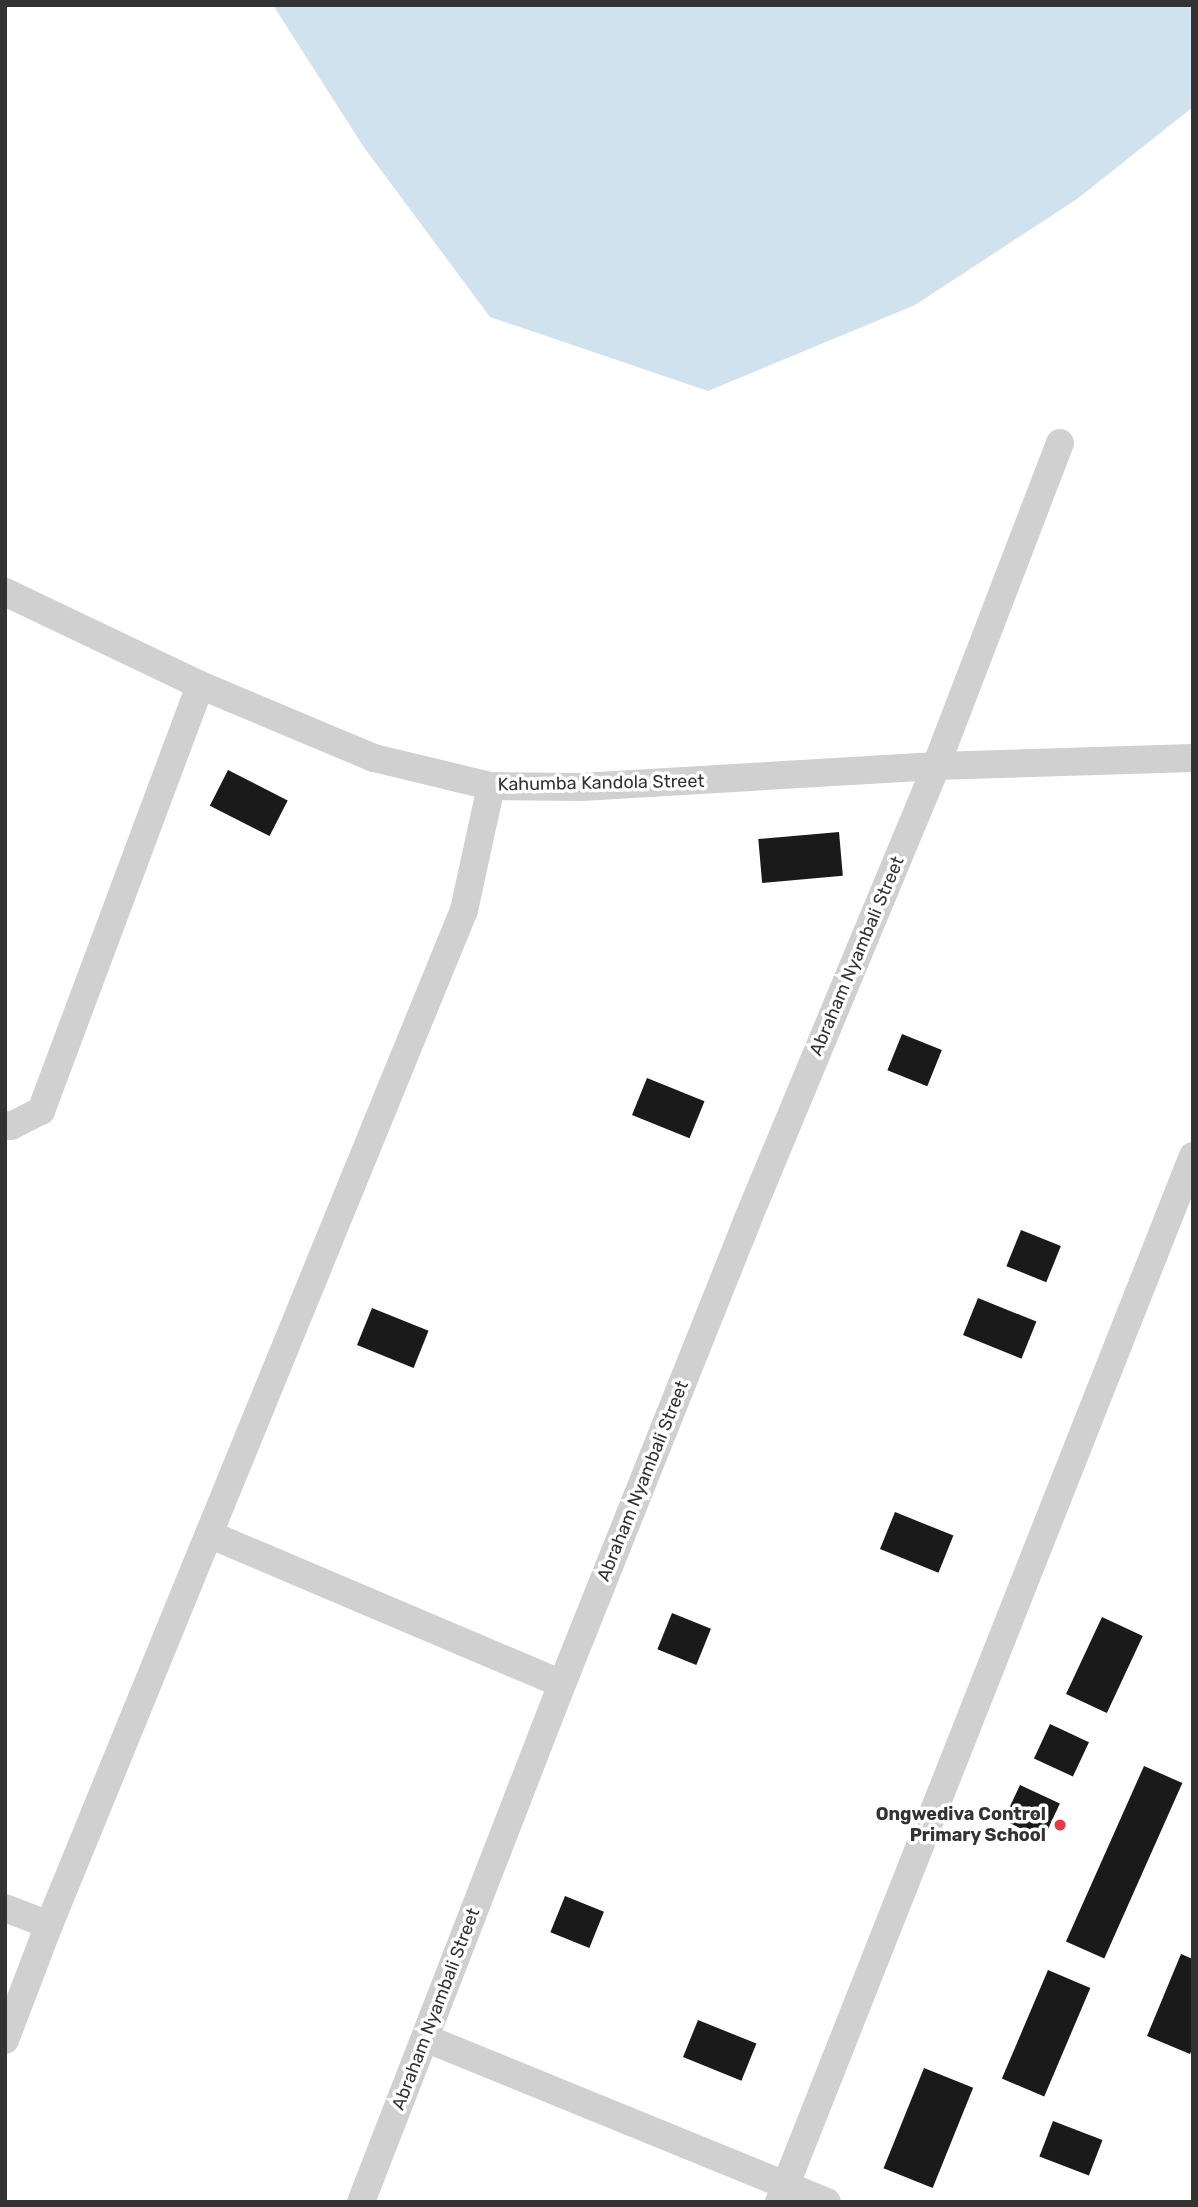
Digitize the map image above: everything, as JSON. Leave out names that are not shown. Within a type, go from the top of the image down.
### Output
[{"type":"street","name":"Abraham Nyambali Street","points":[[361,2202],[562,1684],[742,1234],[936,766],[1060,443]]},
{"type":"street","name":"Kahumba Kandola Street","points":[[5,592],[200,685],[374,758],[491,786],[582,787],[936,766],[1193,758]]},
{"type":"street","points":[[5,1125],[11,1126],[41,1111],[200,685]]},
{"type":"street","points":[[5,2040],[49,1925],[211,1535],[464,910],[491,786]]},
{"type":"street","points":[[782,2193],[1193,1156]]},
{"type":"street","points":[[211,1535],[562,1684]]},
{"type":"street","points":[[5,1908],[49,1925]]},
{"type":"street","points":[[425,2038],[782,2193],[827,2202]]},
{"type":"water","points":[[273,5],[1193,5],[1193,107],[1077,199],[915,305],[708,391],[490,317],[363,146]]},
{"type":"building","points":[[228,770],[288,800],[270,836],[210,806]]},
{"type":"building","points":[[839,832],[843,876],[762,883],[758,839]]},
{"type":"building","points":[[902,1034],[942,1050],[927,1086],[887,1070]]},
{"type":"building","points":[[647,1078],[704,1101],[690,1138],[632,1115]]},
{"type":"building","points":[[1021,1230],[1061,1246],[1046,1282],[1006,1266]]},
{"type":"building","points":[[978,1298],[1036,1322],[1021,1359],[963,1335]]},
{"type":"building","points":[[372,1308],[429,1331],[414,1368],[357,1345]]},
{"type":"building","points":[[895,1512],[953,1536],[938,1573],[880,1549]]},
{"type":"building","points":[[672,1613],[711,1629],[696,1665],[657,1649]]},
{"type":"building","points":[[1102,1617],[1143,1636],[1107,1713],[1066,1694]]},
{"type":"building","points":[[1050,1724],[1089,1742],[1073,1777],[1034,1758]]},
{"type":"building","points":[[1144,1766],[1182,1783],[1104,1958],[1066,1941]]},
{"type":"building","points":[[1020,1785],[1060,1804],[1043,1839],[1004,1820]]},
{"type":"building","points":[[565,1896],[604,1912],[589,1948],[550,1932]]},
{"type":"building","points":[[1181,1954],[1193,1959],[1193,2047],[1190,2054],[1147,2036]]},
{"type":"building","points":[[1048,1970],[1090,1988],[1044,2097],[1002,2079]]},
{"type":"building","points":[[698,2020],[756,2044],[741,2081],[683,2057]]},
{"type":"building","points":[[924,2068],[973,2088],[933,2188],[884,2168]]},
{"type":"building","points":[[1053,2121],[1102,2140],[1089,2175],[1039,2156]]},
{"type":"place","name":"Ongwediva Control Primary School","points":[[1060,1825]]}]
